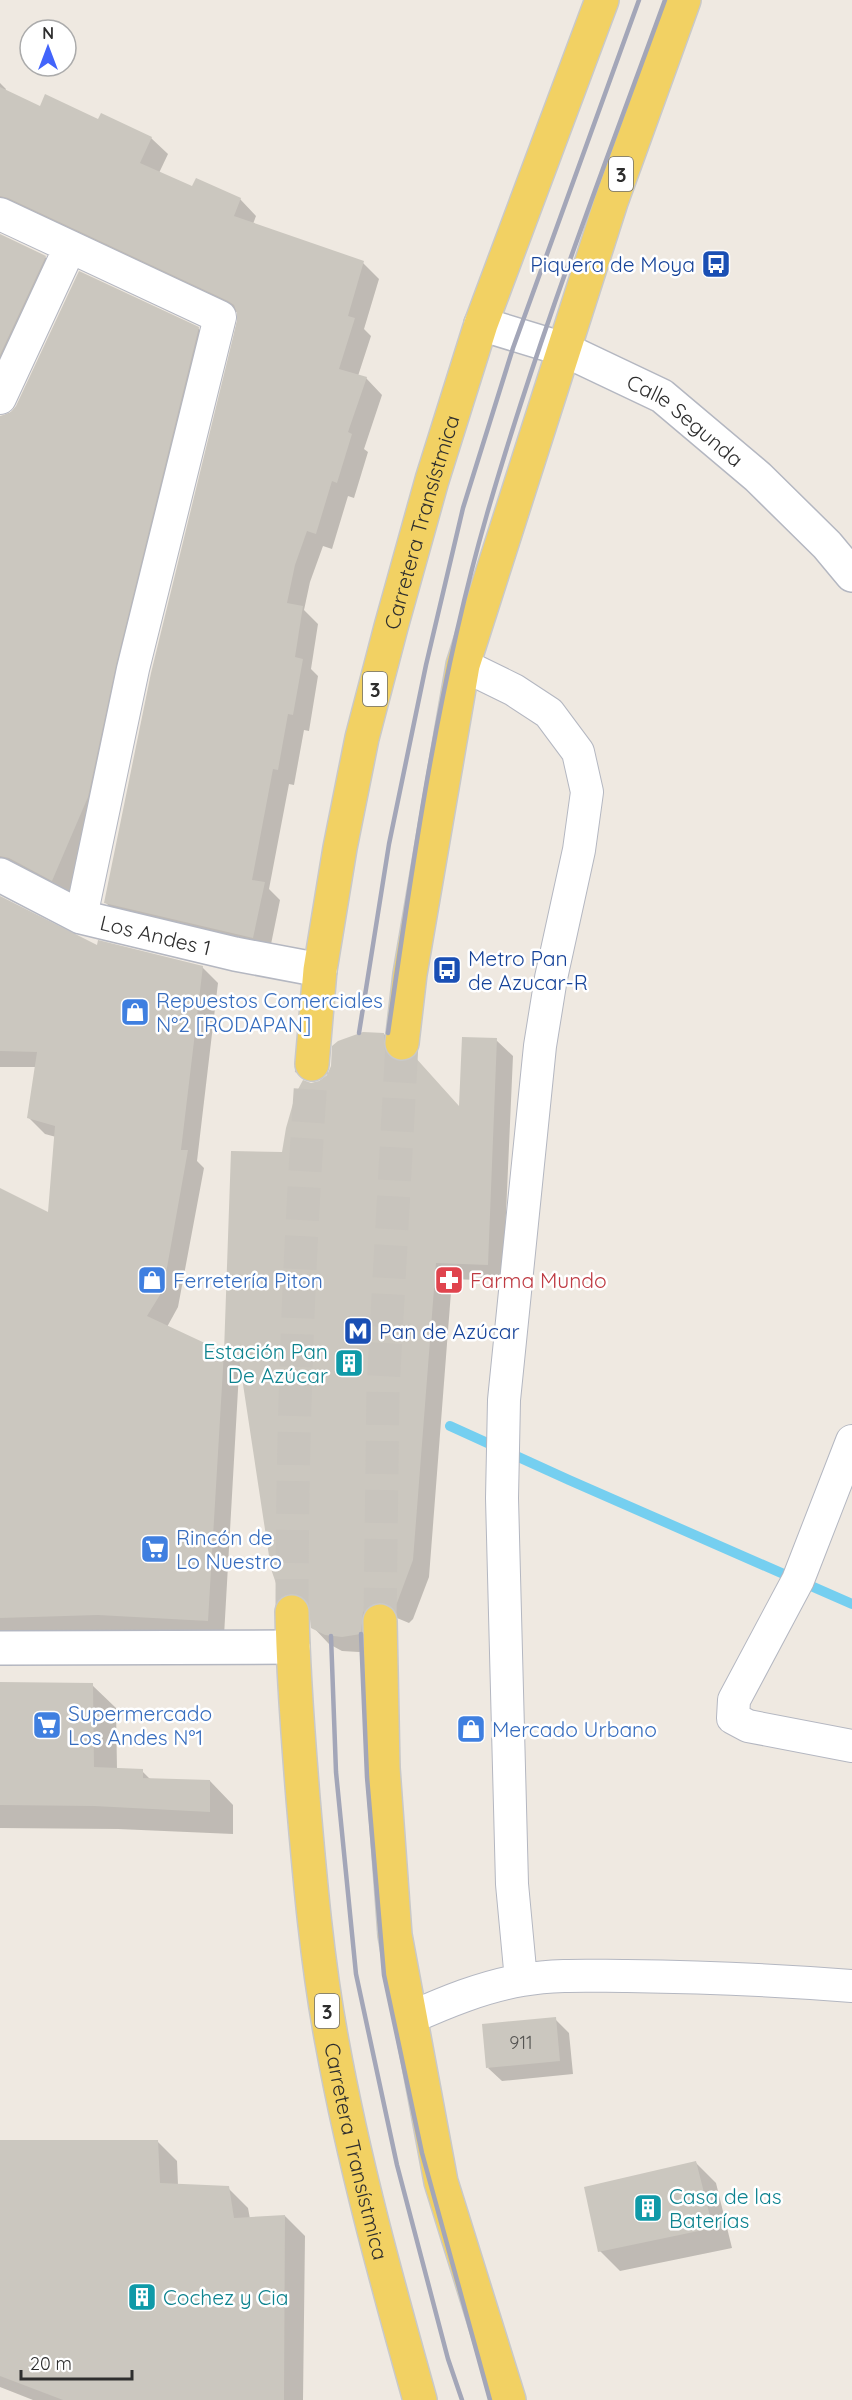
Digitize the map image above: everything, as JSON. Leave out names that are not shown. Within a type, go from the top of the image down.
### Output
[{"type":"main road","name":"Carretera Transístmica","points":[[312,1064],[320,970],[362,738],[429,491],[481,324],[602,0]]},
{"type":"main road","name":"3","points":[[402,1043],[410,974],[463,665],[610,202],[684,0]]},
{"type":"main road","name":"Carretera Transístmica","points":[[292,1612],[310,1893],[332,2041],[379,2250],[420,2400]]},
{"type":"main road","points":[[380,1621],[383,1768],[395,1935],[441,2182],[508,2400]]},
{"type":"street","points":[[0,214],[220,317],[133,669],[81,917]]},
{"type":"street","points":[[0,398],[70,247]]},
{"type":"street","name":"Calle Segunda","points":[[481,324],[564,349],[662,396],[758,477],[828,545],[852,575]]},
{"type":"street","points":[[463,665],[514,690],[549,713],[578,752],[587,792],[579,850],[551,978],[540,1046],[504,1400],[502,1498],[512,1884],[521,1980]]},
{"type":"street","name":"Los Andes 1","points":[[0,875],[81,917],[235,954],[320,970]]},
{"type":"street","points":[[850,1454],[798,1580],[734,1700],[733,1718],[748,1726],[852,1746]]},
{"type":"street","points":[[0,1648],[293,1647]]},
{"type":"street","points":[[410,2018],[465,1994],[521,1980],[554,1976],[777,1980],[852,1986]]},
{"type":"building","points":[[0,87],[40,106],[45,94],[98,119],[101,113],[152,137],[140,163],[192,186],[196,178],[241,198],[234,216],[364,261],[348,316],[355,318],[339,369],[367,377],[348,432],[352,434],[337,483],[332,481],[316,534],[307,531],[295,565],[287,603],[303,606],[295,657],[303,659],[293,715],[288,714],[278,770],[273,769],[252,880],[265,882],[253,938],[104,903],[151,673],[237,321],[237,313],[234,305],[228,301],[0,196]]},
{"type":"building","points":[[0,234],[46,256],[0,355]]},
{"type":"building","points":[[79,271],[199,327],[116,665],[88,797],[52,881],[9,858],[0,856],[0,416],[10,413],[16,406]]},
{"type":"building","points":[[0,896],[97,945],[98,940],[203,966],[181,1150],[188,1150],[163,1290],[147,1316],[224,1352],[208,1621],[98,1615],[0,1618],[0,1188],[48,1212],[55,1126],[27,1118],[37,1052],[0,1051]]},
{"type":"building","name":"Estación Pan De Azúcar","points":[[363,1032],[384,1033],[385,1050],[390,1058],[400,1062],[414,1056],[459,1106],[462,1037],[497,1038],[488,1265],[436,1263],[413,1560],[397,1603],[392,1608],[380,1602],[370,1605],[363,1612],[361,1634],[342,1637],[325,1635],[311,1628],[308,1603],[301,1596],[291,1593],[282,1597],[271,1569],[239,1358],[224,1359],[231,1151],[282,1152],[296,1093],[303,1080],[311,1083],[327,1075],[331,1066],[332,1046],[338,1041]]},
{"type":"building","name":"Supermercado Los Andes N°1","points":[[0,1682],[93,1683],[94,1767],[143,1769],[143,1778],[210,1780],[210,1812],[94,1806],[0,1805]]},
{"type":"building","points":[[556,2017],[560,2061],[486,2068],[482,2024]]},
{"type":"building","name":"Cochez y Cia","points":[[0,2140],[158,2140],[160,2183],[229,2186],[234,2218],[285,2215],[284,2400],[63,2400],[0,2376]]},
{"type":"building","name":"Casa de las Baterías","points":[[696,2161],[713,2228],[598,2252],[584,2187]]},
{"type":"waterway","points":[[450,1426],[852,1604]]},
{"type":"tunnel","points":[[380,1621],[383,1389],[402,1043]]},
{"type":"tunnel","points":[[292,1612],[297,1338],[312,1064]]},
{"type":"railway","points":[[359,1033],[389,844],[426,665],[463,508],[513,348],[639,0]]},
{"type":"railway","points":[[388,1033],[428,772],[454,642],[487,514],[549,320],[665,0]]},
{"type":"railway","points":[[361,1634],[367,1777],[384,1975],[422,2153],[490,2400]]},
{"type":"railway","points":[[331,1636],[336,1772],[356,1974],[397,2165],[448,2359],[462,2400]]},
{"type":"place","name":"Piquera de Moya","points":[[716,264]]},
{"type":"place","name":"Metro Pan de Azucar-R","points":[[447,970]]},
{"type":"place","name":"Repuestos Comerciales N°2 [RODAPAN]","points":[[135,1012]]},
{"type":"place","name":"Ferretería Piton","points":[[152,1280]]},
{"type":"place","name":"Farma Mundo","points":[[449,1280]]},
{"type":"place","name":"Pan de Azúcar","points":[[358,1331]]},
{"type":"place","name":"Estación Pan De Azúcar","points":[[349,1363]]},
{"type":"place","name":"Rincón de Lo Nuestro","points":[[155,1549]]},
{"type":"place","name":"Supermercado Los Andes N°1","points":[[47,1725]]},
{"type":"place","name":"Mercado Urbano","points":[[471,1729]]},
{"type":"place","name":"Casa de las Baterías","points":[[648,2208]]},
{"type":"place","name":"Cochez y Cia","points":[[142,2297]]}]
